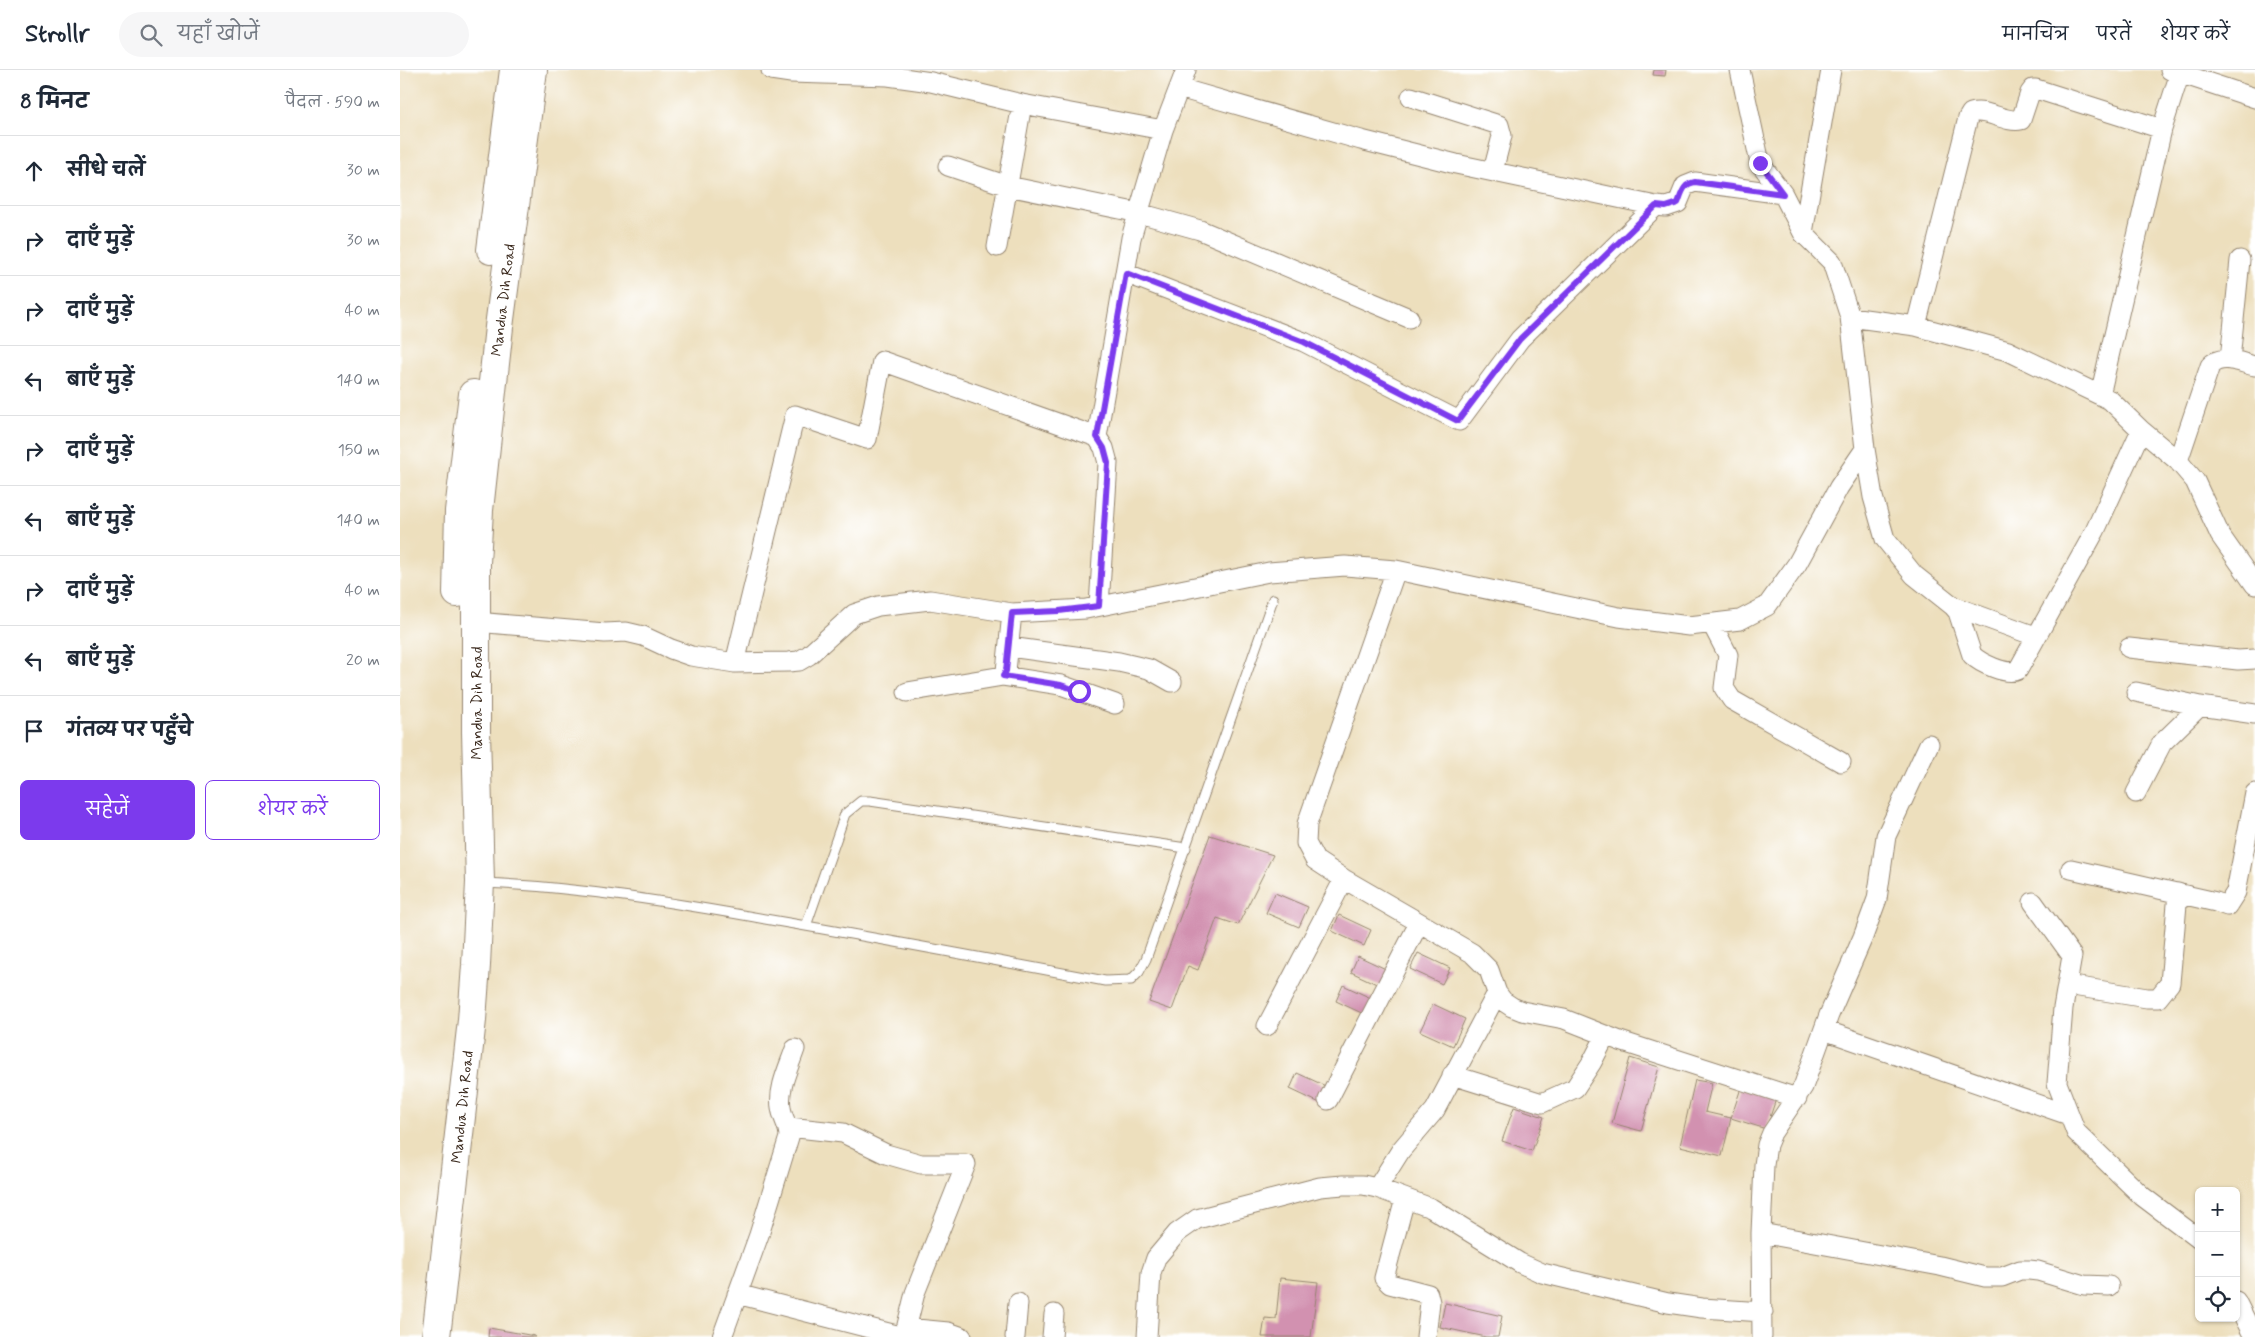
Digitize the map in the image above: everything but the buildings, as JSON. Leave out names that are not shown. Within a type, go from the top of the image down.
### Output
[{"type":"main road","name":"Mandua Dih Road","points":[[421,1337],[452,1056],[461,938],[463,795],[457,683],[459,511],[514,70]]},
{"type":"main road","name":"Mandua Dih Road","points":[[436,1337],[472,1020],[480,882],[476,732],[479,510],[499,327],[533,70]]},
{"type":"street","points":[[771,70],[791,73],[896,77],[931,82],[1022,104],[1163,130]]},
{"type":"street","points":[[1097,437],[1131,238],[1163,130],[1186,70]]},
{"type":"street","points":[[1740,70],[1760,163],[1783,194],[1803,233],[1832,262],[1850,317],[1865,449],[1874,497],[1886,539],[1914,575],[1958,612],[1972,655],[1976,659],[2012,673],[2018,670],[2035,636],[2095,531],[2141,430]]},
{"type":"street","points":[[1803,233],[1831,70]]},
{"type":"street","points":[[2100,395],[2175,72],[2255,98]]},
{"type":"street","points":[[1179,88],[1361,140],[1656,206],[1666,207],[1678,203],[1684,186],[1695,182],[1783,194]]},
{"type":"street","points":[[1916,326],[1968,118],[1971,113],[1980,112],[2011,121],[2021,120],[2030,93],[2033,89],[2036,89],[2162,129]]},
{"type":"street","points":[[1411,97],[1499,125],[1502,136],[1493,171]]},
{"type":"street","points":[[997,246],[1022,104]]},
{"type":"street","points":[[948,166],[1008,186],[1139,213],[1200,230],[1409,318]]},
{"type":"street","points":[[1126,273],[1304,342],[1458,421],[1520,339],[1656,206]]},
{"type":"street","points":[[2230,360],[2240,260]]},
{"type":"street","points":[[1850,317],[1916,326],[2008,351],[2110,400],[2141,430],[2178,461],[2195,481],[2220,535],[2255,585]]},
{"type":"street","points":[[2178,461],[2210,366],[2214,361],[2222,359],[2255,366]]},
{"type":"street","points":[[735,663],[794,415],[867,439],[882,360],[1097,437],[1104,448],[1108,463],[1099,606]]},
{"type":"street","points":[[476,622],[604,633],[626,632],[643,636],[691,656],[735,663],[799,661],[809,655],[854,614],[878,606],[930,600],[1012,613],[1059,611],[1099,606],[1269,572],[1345,566],[1396,570],[1619,617],[1689,626],[1712,624],[1740,620],[1767,606],[1797,564],[1839,486],[1865,449]]},
{"type":"street","points":[[1396,570],[1304,834],[1315,860],[1344,879],[1472,953],[1489,970],[1497,993],[1503,1001],[1522,1011],[1564,1019],[1606,1035],[1797,1098]]},
{"type":"street","points":[[1953,606],[2035,636]]},
{"type":"street","points":[[1003,676],[1009,647],[1012,613]]},
{"type":"street","points":[[1712,624],[1728,655],[1724,688],[1732,700],[1841,762]]},
{"type":"street","points":[[1009,647],[1120,662],[1149,669],[1172,682]]},
{"type":"street","points":[[2129,648],[2238,660],[2255,659]]},
{"type":"street","points":[[907,692],[1003,676],[1061,685],[1115,704]]},
{"type":"street","points":[[2136,692],[2200,706],[2255,714]]},
{"type":"street","points":[[2136,793],[2162,743],[2200,706]]},
{"type":"street","points":[[1762,1337],[1761,1233],[1764,1165],[1767,1145],[1777,1126],[1803,1087],[1877,899],[1886,836],[1929,744]]},
{"type":"street","points":[[2070,869],[2227,906],[2236,892],[2255,793]]},
{"type":"street","points":[[1267,1026],[1344,879]]},
{"type":"street","points":[[2067,985],[2147,998],[2158,998],[2170,983],[2178,893]]},
{"type":"street","points":[[2033,902],[2072,956],[2063,1008],[2057,1083],[2076,1132],[2142,1196],[2195,1236]]},
{"type":"street","points":[[1328,1100],[1420,923]]},
{"type":"street","points":[[1377,1188],[1400,1150],[1435,1110],[1497,993]]},
{"type":"street","points":[[1824,1030],[2069,1115]]},
{"type":"street","points":[[1452,1075],[1542,1102],[1575,1088],[1592,1062],[1606,1035]]},
{"type":"street","points":[[722,1337],[758,1235],[789,1136],[789,1127],[781,1110],[780,1098],[795,1049]]},
{"type":"street","points":[[789,1127],[843,1133],[886,1154],[921,1164],[966,1164],[916,1294],[905,1334]]},
{"type":"street","points":[[1147,1337],[1151,1273],[1156,1258],[1177,1233],[1197,1219],[1320,1187],[1363,1186],[1377,1188],[1431,1208],[1482,1237],[1520,1263],[1542,1273],[1668,1303],[1702,1308],[1763,1312]]},
{"type":"street","points":[[1405,1199],[1384,1278],[1390,1284],[1428,1294],[1430,1302],[1426,1337]]},
{"type":"street","points":[[1761,1233],[1974,1273],[1985,1277],[2002,1277],[2020,1270],[2029,1270],[2084,1285],[2109,1286]]},
{"type":"street","points":[[738,1294],[905,1334],[948,1332],[962,1337]]},
{"type":"street","points":[[1015,1337],[1018,1304]]},
{"type":"street","points":[[2240,1309],[2254,1337]]},
{"type":"street","points":[[1052,1337],[1054,1314]]},
{"type":"lane","points":[[480,882],[528,884],[661,901],[1106,982],[1132,980],[1146,959],[1274,599]]},
{"type":"lane","points":[[806,926],[845,814],[861,802],[880,802],[1186,848]]},
{"type":"route","points":[[1079,691],[1061,685],[1003,676],[1006,671],[1012,613],[1086,609],[1099,606],[1108,463],[1104,448],[1097,437],[1126,273],[1304,342],[1458,421],[1520,339],[1656,206],[1666,207],[1678,203],[1684,186],[1695,182],[1783,194],[1760,163]]}]
